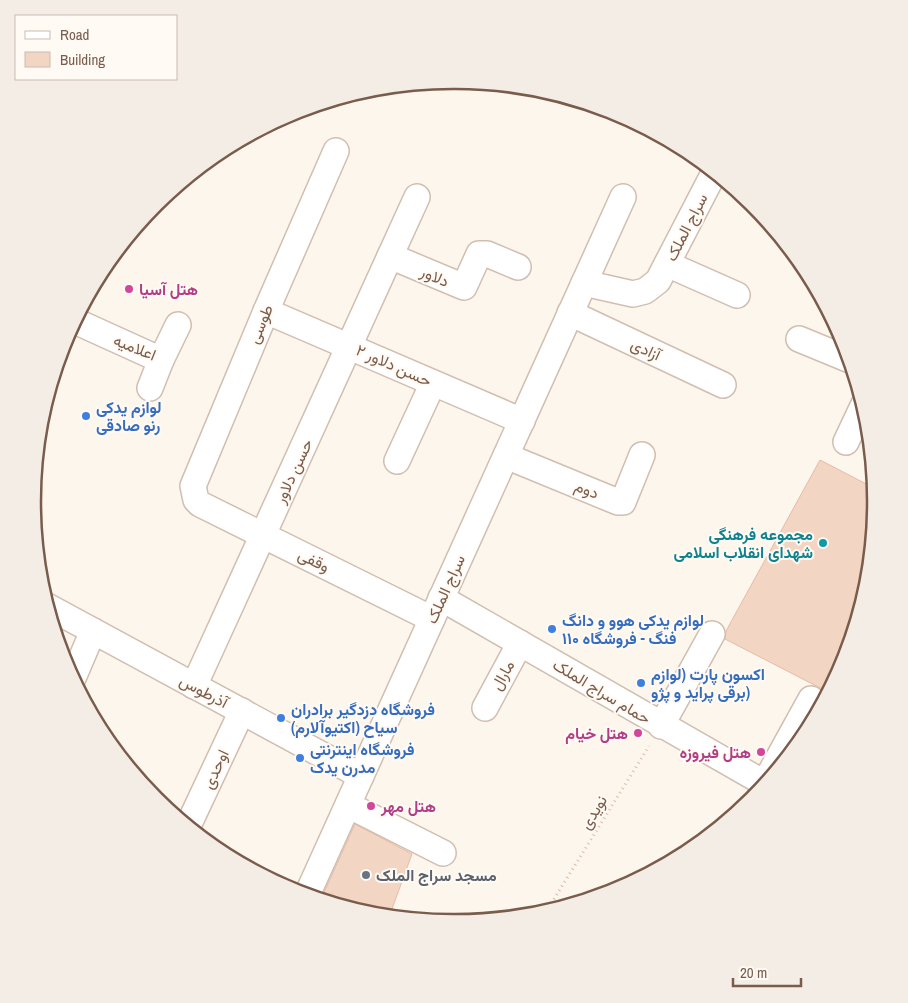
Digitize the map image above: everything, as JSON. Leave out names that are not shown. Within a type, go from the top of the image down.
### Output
[{"type":"street","name":"طوسی","points":[[196,500],[193,486],[336,150]]},
{"type":"street","name":"سراج الملک","points":[[663,272],[711,179]]},
{"type":"street","name":"حسن دلاور","points":[[194,686],[417,197]]},
{"type":"street","name":"سراج الملک","points":[[310,888],[623,197]]},
{"type":"street","name":"دلاور","points":[[390,256],[464,287],[479,254],[487,254],[518,267]]},
{"type":"street","points":[[584,283],[633,294],[645,291],[663,272],[737,295]]},
{"type":"street","name":"حسن دلاور ۲","points":[[266,311],[350,345],[522,421]]},
{"type":"street","name":"آزادی","points":[[570,313],[723,385]]},
{"type":"street","name":"اعلامیه","points":[[82,324],[161,360],[178,325]]},
{"type":"street","points":[[799,339],[840,356]]},
{"type":"street","points":[[150,388],[161,360]]},
{"type":"street","points":[[397,461],[433,383]]},
{"type":"street","points":[[846,442],[858,417]]},
{"type":"street","name":"دوم","points":[[506,456],[618,502],[623,502],[642,455]]},
{"type":"street","name":"وقفی","points":[[196,500],[264,535],[437,609]]},
{"type":"street","name":"حمام سراج الملک","points":[[437,609],[520,643],[757,781]]},
{"type":"street","name":"آذرطوس","points":[[56,611],[361,776]]},
{"type":"street","points":[[77,668],[93,631]]},
{"type":"street","points":[[661,726],[712,634]]},
{"type":"street","name":"مارال","points":[[484,708],[520,643]]},
{"type":"street","points":[[783,750],[811,699]]},
{"type":"street","name":"اوحدی","points":[[191,819],[242,711]]},
{"type":"street","points":[[348,805],[442,853]]},
{"type":"path","name":"نویدی","points":[[552,902],[661,726]]},
{"type":"building","name":"مجموعه فرهنگی شهدای انقلاب اسلامی","points":[[820,460],[866,484],[866,528],[859,582],[845,634],[821,689],[725,639],[726,631]]},
{"type":"building","name":"مسجد سراج الملک","points":[[355,824],[412,854],[392,909],[324,893]]},
{"type":"place","name":"هتل آسیا","points":[[129,289]]},
{"type":"place","name":"لوازم یدکی رنو صادقی","points":[[86,416]]},
{"type":"place","name":"مجموعه فرهنگی شهدای انقلاب اسلامی","points":[[823,543]]},
{"type":"place","name":"لوازم یدکی هوو و دانگ فنگ - فروشگاه ۱۱۰","points":[[552,629]]},
{"type":"place","name":"اکسون پارت (لوازم برقی پراید و پژو)","points":[[641,683]]},
{"type":"place","name":"فروشگاه دزدگیر برادران سیاح (اکتیوآلارم)","points":[[281,718]]},
{"type":"place","name":"هتل خیام","points":[[638,733]]},
{"type":"place","name":"هتل فیروزه","points":[[761,752]]},
{"type":"place","name":"فروشگاه اینترنتی مدرن یدک","points":[[300,758]]},
{"type":"place","name":"هتل مهر","points":[[371,806]]},
{"type":"place","name":"مسجد سراج الملک","points":[[366,875]]}]
